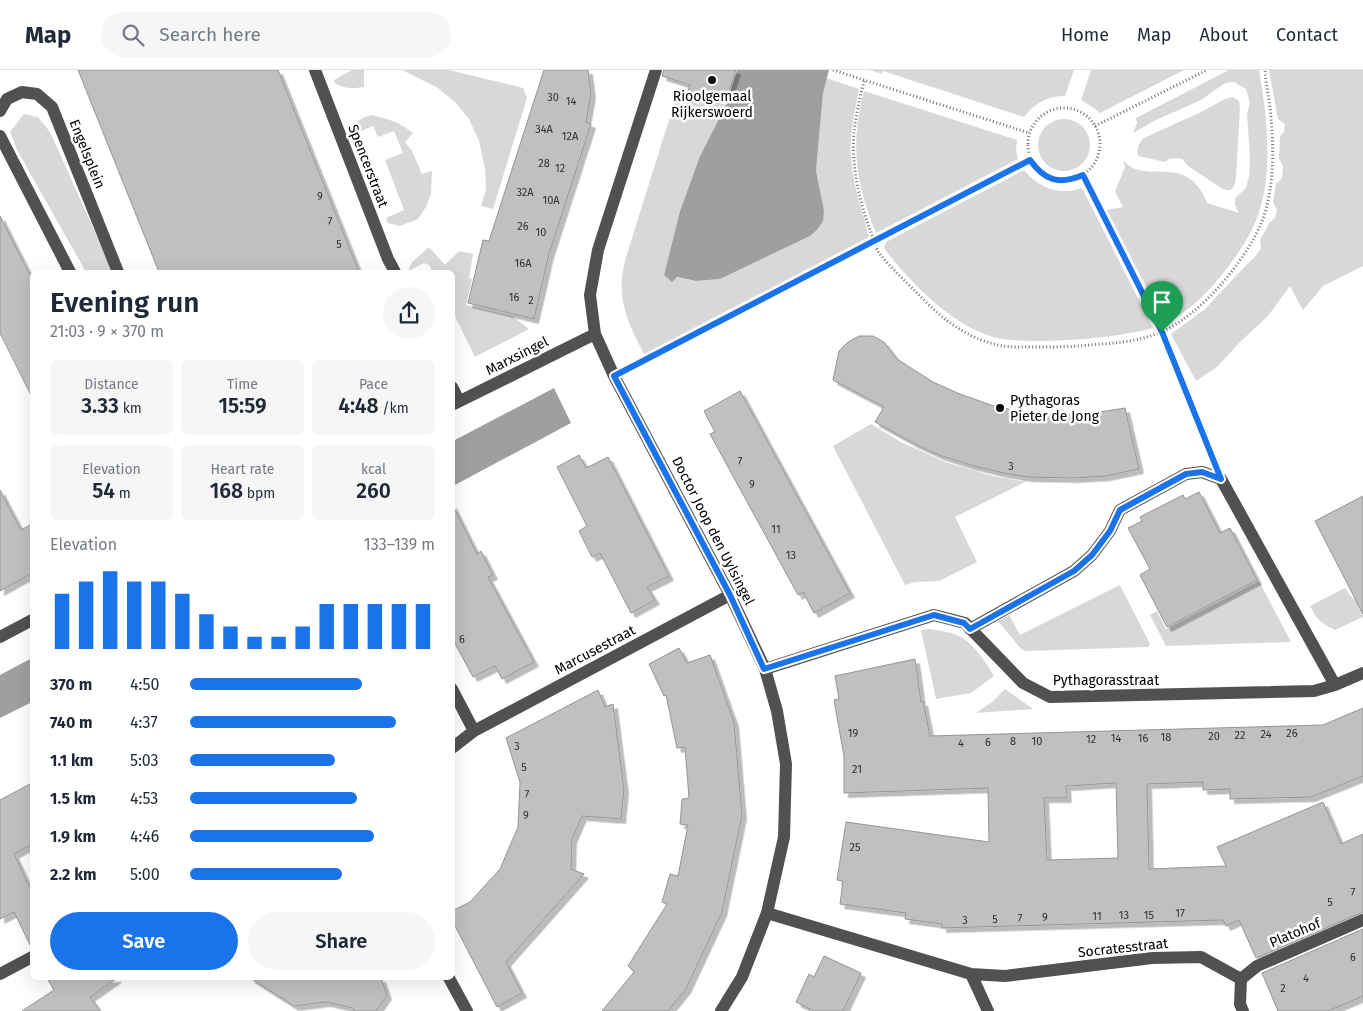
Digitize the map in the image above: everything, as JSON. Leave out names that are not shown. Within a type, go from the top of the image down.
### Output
[{"type":"street","name":"Spencerstraat","points":[[315,70],[393,270]]},
{"type":"street","name":"Doctor Joop den Uylsingel","points":[[656,70],[598,250],[590,295],[595,334],[614,376],[730,595],[764,669],[777,711],[786,764],[784,837],[767,914],[742,977],[721,1011]]},
{"type":"street","name":"Engelsplein","points":[[0,111],[7,99],[22,92],[37,94],[52,107],[117,270]]},
{"type":"street","points":[[0,136],[69,270]]},
{"type":"street","name":"Marxsingel","points":[[456,403],[595,334]]},
{"type":"street","points":[[970,629],[1074,571],[1092,555],[1110,531],[1120,510],[1186,474],[1202,472],[1221,479],[1335,685]]},
{"type":"street","name":"Marcusestraat","points":[[455,746],[474,731],[730,595]]},
{"type":"street","name":"Pythagorasstraat","points":[[764,669],[934,615],[964,623],[1023,683],[1050,697],[1314,691],[1335,685],[1363,673]]},
{"type":"street","points":[[0,637],[30,621]]},
{"type":"street","points":[[455,695],[474,731]]},
{"type":"street","name":"Socratesstraat","points":[[767,914],[971,974],[1005,976],[1152,958],[1201,957],[1241,979]]},
{"type":"street","name":"Platohof","points":[[1241,979],[1257,966],[1363,920]]},
{"type":"street","points":[[0,974],[30,958]]},
{"type":"street","points":[[971,974],[988,1011]]},
{"type":"street","points":[[1241,979],[1240,1004],[1243,1011]]},
{"type":"street","points":[[450,980],[467,1011]]},
{"type":"path","points":[[833,70],[1029,133]]},
{"type":"path","points":[[1095,126],[1207,70]]},
{"type":"path","points":[[864,81],[854,132],[854,157],[864,211],[878,252],[935,311],[970,335],[994,344],[1012,347],[1071,347],[1146,338],[1162,332],[1183,320],[1195,310],[1224,282],[1244,254],[1262,220],[1271,177],[1273,143],[1265,70]]},
{"type":"path","points":[[1071,108],[1079,111],[1095,126],[1099,134],[1100,144],[1096,162],[1083,175],[1072,180],[1059,181],[1047,177],[1037,170],[1030,160],[1027,147],[1029,133],[1034,122],[1044,113],[1056,109],[1071,108]]},
{"type":"path","points":[[614,376],[1030,160]]},
{"type":"path","points":[[1083,175],[1162,332],[1221,479]]},
{"type":"shaded area","points":[[352,70],[364,70],[364,87],[349,88],[335,83],[334,80]]},
{"type":"shaded area","points":[[404,70],[449,70],[523,88],[527,98],[493,209],[481,206],[486,190],[485,168],[479,141],[469,119],[455,102],[438,88]]},
{"type":"shaded area","points":[[737,70],[829,70],[823,93],[816,171],[824,210],[823,221],[810,236],[720,279],[696,281],[677,277],[672,282],[664,275],[680,211],[700,156],[726,105]]},
{"type":"shaded area","points":[[869,70],[1074,70],[1065,96],[1053,97],[1042,101],[1024,117],[883,71],[882,74]]},
{"type":"shaded area","points":[[1091,70],[1184,70],[1100,113],[1081,100]]},
{"type":"shaded area","points":[[1229,70],[1259,70],[1267,144],[1266,182],[1262,201],[1250,234],[1225,270],[1195,304],[1165,324],[1107,210],[1123,207],[1115,191],[1125,167],[1123,160],[1132,167],[1142,171],[1177,173],[1188,178],[1199,187],[1207,203],[1239,213],[1235,205],[1235,198],[1246,188],[1250,159],[1247,113],[1250,103],[1246,89],[1234,82],[1225,83],[1201,100],[1156,120],[1133,133],[1137,123],[1136,118]]},
{"type":"shaded area","points":[[1269,70],[1363,70],[1363,266],[1323,286],[1303,310],[1290,286],[1268,316],[1217,367],[1196,381],[1171,334],[1205,309],[1254,258],[1261,248],[1260,240],[1270,222],[1275,218],[1277,210],[1273,202],[1276,184],[1282,178],[1283,166],[1279,159],[1280,136],[1284,132],[1285,124],[1278,119]]},
{"type":"shaded area","points":[[826,78],[859,89],[854,114],[851,158],[856,188],[869,237],[644,354],[624,308],[622,298],[623,268],[679,88],[726,105],[700,156],[680,211],[664,275],[696,281],[720,279],[810,236],[817,230],[824,210],[816,171]]},
{"type":"shaded area","points":[[864,91],[1017,140],[1016,150],[1018,159],[876,233],[863,197],[857,163],[857,129]]},
{"type":"shaded area","points":[[1233,97],[1239,101],[1240,109],[1236,178],[1232,189],[1221,188],[1188,166],[1182,159],[1174,158],[1165,162],[1138,156],[1138,146],[1144,138],[1225,99]]},
{"type":"shaded area","points":[[24,114],[38,117],[50,132],[112,270],[85,270],[17,150],[10,132]]},
{"type":"shaded area","points":[[371,115],[394,121],[413,133],[405,142],[412,151],[422,174],[432,171],[431,194],[426,207],[418,219],[400,226],[388,223],[386,218],[404,210],[385,160],[403,153],[394,131],[378,137],[373,126],[351,135],[350,132],[359,121]]},
{"type":"shaded area","points":[[1059,119],[1069,119],[1083,126],[1090,140],[1090,150],[1083,164],[1069,171],[1059,171],[1049,167],[1042,160],[1038,150],[1038,140],[1042,130],[1049,123]]},
{"type":"shaded area","points":[[1024,170],[1036,182],[1050,189],[1065,191],[1082,188],[1153,328],[1133,333],[1081,339],[1028,341],[1002,339],[969,327],[953,317],[923,292],[886,251],[884,247],[886,242]]},
{"type":"shaded area","points":[[429,247],[445,265],[459,251],[473,254],[469,278],[472,279],[466,305],[512,316],[529,329],[475,357],[455,316],[455,270],[432,270],[429,265],[424,263],[408,270],[412,262]]},
{"type":"shaded area","points":[[554,388],[571,423],[455,485],[455,440]]},
{"type":"shaded area","points":[[871,424],[901,442],[945,462],[993,476],[1027,481],[955,517],[977,562],[939,581],[916,582],[905,585],[833,446]]},
{"type":"shaded area","points":[[1259,581],[1291,642],[1166,646],[1150,615],[1157,611],[1166,629]]},
{"type":"shaded area","points":[[1120,585],[1150,644],[1148,647],[1026,651],[1021,649],[998,621],[1009,615],[1020,635]]},
{"type":"shaded area","points":[[1345,588],[1353,599],[1363,594],[1363,617],[1335,630],[1320,621],[1310,606]]},
{"type":"shaded area","points":[[931,629],[954,634],[966,640],[980,655],[994,676],[971,693],[936,699],[921,630]]},
{"type":"shaded area","points":[[30,659],[30,703],[0,718],[0,675]]},
{"type":"shaded area","points":[[1005,689],[1033,709],[976,713],[992,702]]},
{"type":"building","points":[[78,70],[278,70],[358,270],[158,270]]},
{"type":"building","points":[[544,70],[588,70],[591,94],[586,122],[591,124],[549,254],[534,319],[468,303],[483,240],[489,241]]},
{"type":"building","name":"Rioolgemaal Rijkerswoerd","points":[[664,70],[736,70],[727,98],[714,93],[714,99],[688,91],[690,85],[662,76]]},
{"type":"building","points":[[0,216],[30,275],[30,393],[0,333]]},
{"type":"building","points":[[859,336],[873,336],[884,342],[897,359],[933,382],[991,405],[1017,411],[1072,415],[1125,408],[1139,469],[1106,476],[1073,478],[1027,477],[970,465],[939,455],[915,444],[875,422],[884,407],[833,380],[839,351],[848,342]]},
{"type":"building","points":[[740,391],[850,593],[814,613],[803,592],[798,595],[710,434],[715,432],[704,411]]},
{"type":"building","points":[[579,455],[586,468],[608,457],[669,576],[647,587],[655,600],[631,613],[600,553],[592,557],[579,531],[587,526],[557,467]]},
{"type":"building","points":[[0,490],[21,530],[30,525],[30,574],[0,591]]},
{"type":"building","points":[[1199,492],[1220,533],[1230,528],[1257,580],[1167,627],[1140,575],[1150,569],[1128,528],[1142,521],[1140,517],[1183,495],[1185,499]]},
{"type":"building","points":[[1363,496],[1363,614],[1315,521]]},
{"type":"building","points":[[455,510],[477,554],[481,551],[493,575],[488,577],[534,662],[502,679],[495,666],[473,677],[455,644]]},
{"type":"building","points":[[679,648],[687,663],[710,655],[734,722],[742,815],[722,912],[686,989],[668,1011],[602,1011],[634,972],[628,966],[667,904],[662,902],[670,874],[678,876],[688,825],[680,824],[682,799],[689,798],[685,747],[677,748],[666,695],[664,696],[649,664]]},
{"type":"building","points":[[915,659],[921,702],[923,701],[930,736],[1323,725],[1363,708],[1363,776],[1311,797],[1230,799],[1230,789],[1203,790],[1203,782],[1147,784],[1149,869],[1226,866],[1217,847],[1323,802],[1341,844],[1363,834],[1363,912],[1256,958],[1239,920],[1226,926],[1223,920],[942,928],[942,924],[905,919],[906,913],[840,904],[843,881],[837,880],[846,822],[989,842],[988,788],[844,793],[844,756],[834,700],[839,699],[835,676]],"holes":[[[1116,783],[1118,858],[1047,860],[1044,798],[1067,798],[1066,786]]]},
{"type":"building","points":[[598,690],[605,707],[613,704],[624,789],[621,819],[582,816],[572,839],[571,869],[584,874],[506,962],[522,993],[497,1007],[455,926],[455,910],[470,902],[500,869],[518,827],[520,782],[506,738]]},
{"type":"building","points":[[30,784],[30,845],[14,854],[30,888],[30,945],[14,912],[0,919],[0,800]]},
{"type":"building","points":[[1363,929],[1363,996],[1328,1011],[1278,1011],[1262,973]]},
{"type":"building","points":[[824,956],[861,973],[843,1011],[814,1011],[796,1002],[809,974],[814,977]]},
{"type":"building","points":[[48,980],[114,980],[90,997],[100,1011],[22,1011],[54,990]]},
{"type":"building","points":[[253,980],[382,980],[387,995],[376,1011],[354,1011],[353,1008],[326,1002],[294,1006]]},
{"type":"place","name":"Rioolgemaal Rijkerswoerd","points":[[712,80]]},
{"type":"place","name":"Pythagoras Pieter de Jong","points":[[1000,408]]},
{"type":"route","points":[[1030,160],[1037,170],[1047,177],[1059,181],[1072,180],[1083,175],[1162,332],[1221,479],[1202,472],[1186,474],[1120,510],[1110,531],[1092,555],[1074,571],[970,629],[964,623],[934,615],[764,669],[730,595],[614,376],[1030,160]]}]
